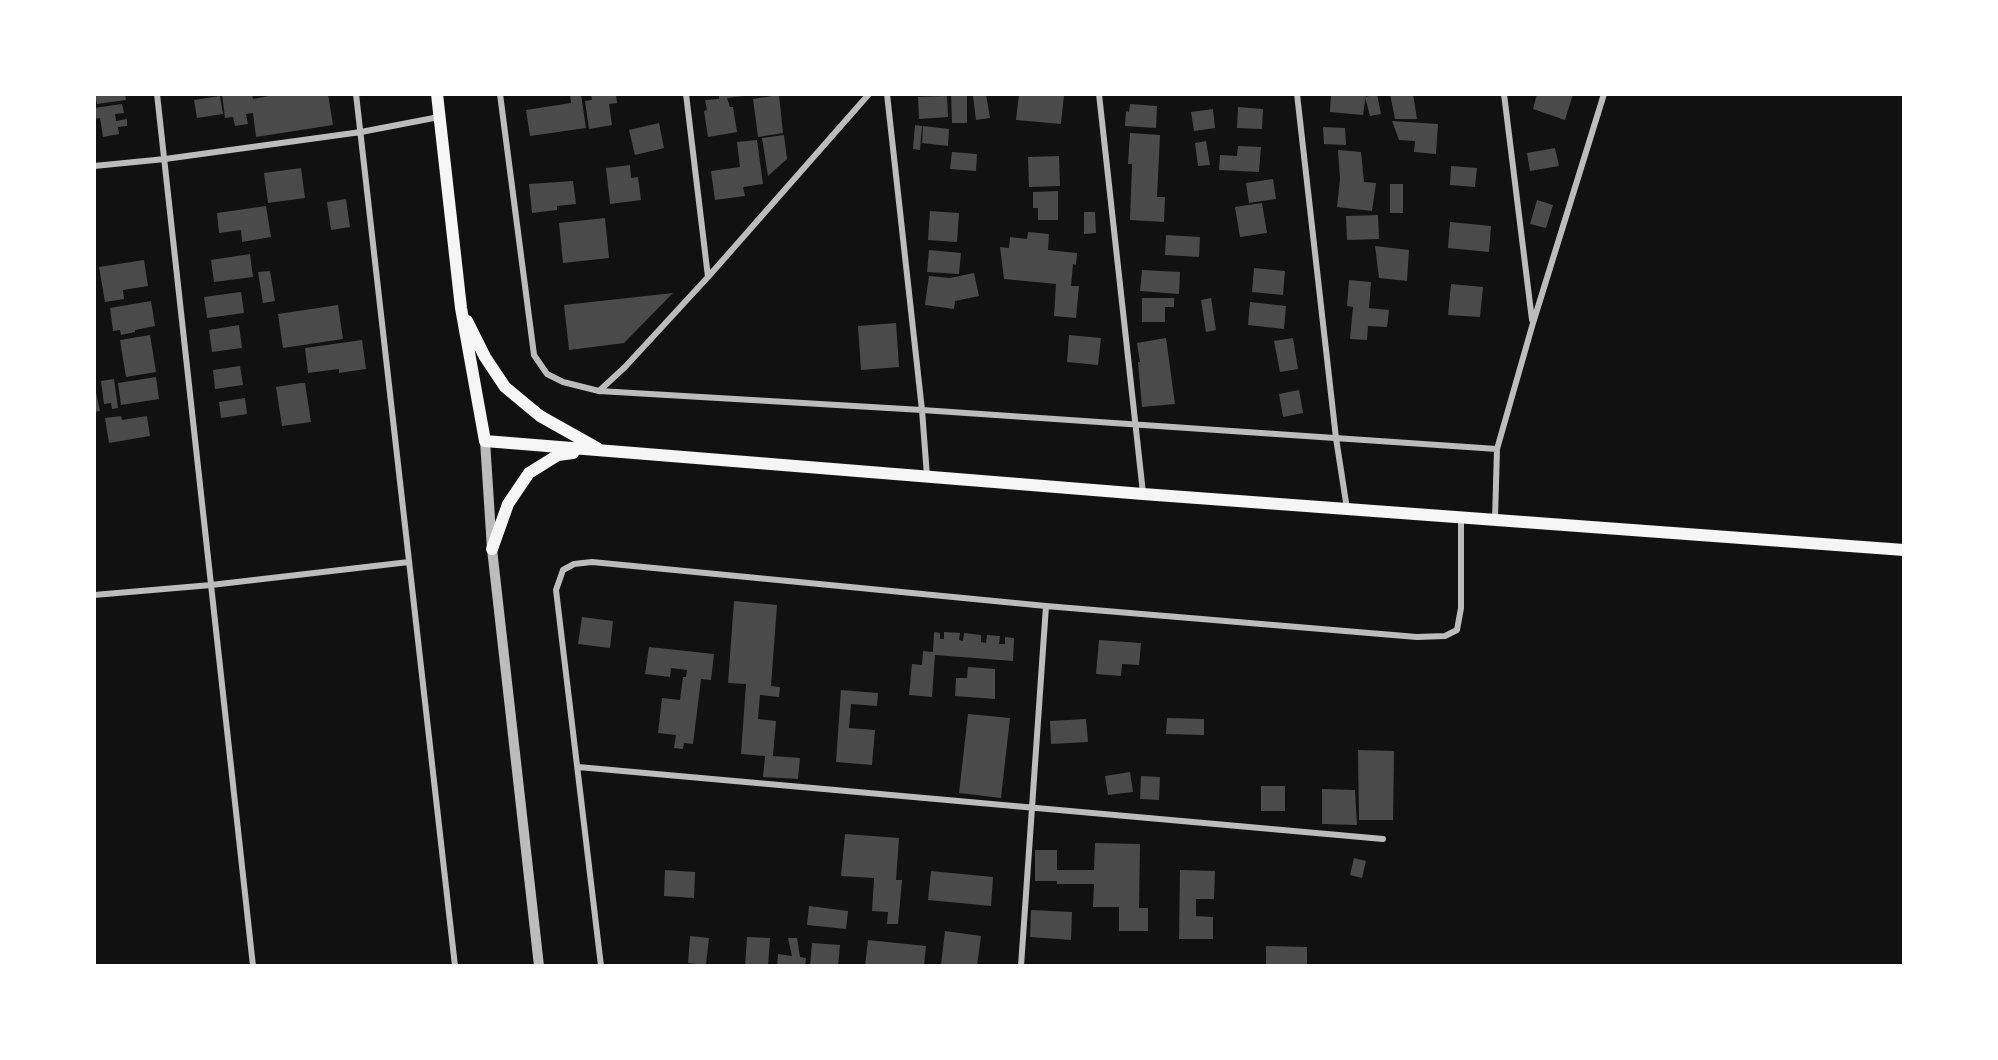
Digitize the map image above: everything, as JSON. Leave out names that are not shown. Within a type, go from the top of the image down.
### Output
[{"type":"main road","points":[[437,94],[461,308],[485,441],[1143,494],[1904,550]]},
{"type":"main road","points":[[461,308],[485,357],[505,387],[540,416],[601,450]]},
{"type":"main road","points":[[492,549],[508,504],[529,473],[558,455],[601,450]]},
{"type":"street","points":[[157,94],[254,966]]},
{"type":"street","points":[[356,94],[455,966]]},
{"type":"street","points":[[500,94],[534,355],[547,374],[563,382],[599,392],[922,410],[1497,449]]},
{"type":"street","points":[[686,94],[708,277]]},
{"type":"street","points":[[599,392],[708,277],[869,94]]},
{"type":"street","points":[[887,94],[922,410],[927,476]]},
{"type":"street","points":[[1100,94],[1143,494]]},
{"type":"street","points":[[1297,94],[1336,438],[1347,509]]},
{"type":"street","points":[[1504,94],[1533,323]]},
{"type":"street","points":[[1495,520],[1497,449],[1533,323],[1604,94]]},
{"type":"street","points":[[94,166],[165,159],[361,132],[439,117]]},
{"type":"street","points":[[485,441],[492,549],[539,966]]},
{"type":"street","points":[[601,966],[556,591],[562,570],[574,564],[592,562],[1046,606],[1417,638],[1445,636],[1457,630],[1461,608],[1461,518]]},
{"type":"street","points":[[94,595],[211,585],[409,562]]},
{"type":"street","points":[[1021,966],[1046,606]]},
{"type":"street","points":[[578,767],[1383,839]]},
{"type":"building","points":[[95,94],[125,94],[126,100],[97,104]]},
{"type":"building","points":[[222,94],[252,94],[253,99],[280,94],[328,94],[333,125],[256,137],[253,113],[246,114],[248,124],[235,126],[233,117],[225,118]]},
{"type":"building","points":[[570,94],[581,94],[586,128],[530,136],[526,110],[571,103]]},
{"type":"building","points":[[591,94],[616,94],[617,103],[609,104],[612,125],[589,129],[585,101],[592,100]]},
{"type":"building","points":[[719,94],[744,94],[744,96],[727,98],[730,107],[733,107],[737,132],[708,137],[704,111],[707,110],[705,100],[719,99]]},
{"type":"building","points":[[951,94],[967,94],[967,123],[952,123]]},
{"type":"building","points":[[986,94],[990,118],[976,120],[973,96]]},
{"type":"building","points":[[1019,94],[1064,95],[1061,124],[1016,120]]},
{"type":"building","points":[[1331,94],[1366,94],[1363,115],[1330,112]]},
{"type":"building","points":[[1377,94],[1381,114],[1370,116],[1365,97]]},
{"type":"building","points":[[1390,94],[1413,94],[1417,119],[1395,119]]},
{"type":"building","points":[[1537,94],[1573,94],[1565,120],[1533,109]]},
{"type":"building","points":[[779,95],[783,133],[758,137],[753,99]]},
{"type":"building","points":[[220,96],[223,114],[197,118],[194,100]]},
{"type":"building","points":[[947,96],[948,117],[919,119],[918,97]]},
{"type":"building","points":[[122,104],[124,113],[115,114],[116,121],[127,119],[127,126],[118,127],[119,134],[103,137],[100,118],[94,119],[94,108]]},
{"type":"building","points":[[1130,104],[1157,106],[1156,128],[1125,126],[1126,111],[1129,112]]},
{"type":"building","points":[[1238,107],[1263,109],[1262,129],[1237,128]]},
{"type":"building","points":[[1213,109],[1215,128],[1194,131],[1191,112]]},
{"type":"building","points":[[1392,121],[1438,124],[1436,154],[1414,152],[1415,141],[1399,140]]},
{"type":"building","points":[[659,123],[664,148],[635,155],[629,130]]},
{"type":"building","points":[[915,125],[922,126],[920,150],[913,149]]},
{"type":"building","points":[[923,126],[949,129],[948,146],[922,143]]},
{"type":"building","points":[[1323,127],[1345,128],[1346,145],[1324,144]]},
{"type":"building","points":[[1130,133],[1160,135],[1157,197],[1165,197],[1164,222],[1130,220],[1132,164],[1128,164]]},
{"type":"building","points":[[784,135],[787,159],[768,176],[762,138]]},
{"type":"building","points":[[757,140],[763,184],[743,187],[745,196],[715,200],[711,171],[740,167],[737,142]]},
{"type":"building","points":[[1206,141],[1210,165],[1198,166],[1195,143]]},
{"type":"building","points":[[1238,146],[1261,147],[1259,172],[1219,170],[1220,155],[1237,156]]},
{"type":"building","points":[[1555,148],[1559,166],[1530,171],[1527,153]]},
{"type":"building","points":[[1338,150],[1361,152],[1364,182],[1376,183],[1372,211],[1337,207],[1340,179]]},
{"type":"building","points":[[952,152],[977,154],[976,171],[950,169]]},
{"type":"building","points":[[1059,156],[1060,186],[1029,187],[1028,157]]},
{"type":"building","points":[[630,165],[631,178],[638,177],[641,200],[610,204],[606,168]]},
{"type":"building","points":[[1451,166],[1477,168],[1475,187],[1450,185]]},
{"type":"building","points":[[301,168],[305,198],[268,203],[264,173]]},
{"type":"building","points":[[1273,179],[1276,199],[1249,203],[1246,183]]},
{"type":"building","points":[[573,181],[576,204],[557,206],[557,210],[532,213],[529,184]]},
{"type":"building","points":[[1390,184],[1403,184],[1403,213],[1390,213]]},
{"type":"building","points":[[1058,191],[1058,220],[1038,220],[1038,208],[1033,208],[1033,192]]},
{"type":"building","points":[[346,199],[350,227],[331,230],[327,202]]},
{"type":"building","points":[[1537,200],[1553,205],[1546,228],[1530,224]]},
{"type":"building","points":[[1262,203],[1267,233],[1240,237],[1235,207]]},
{"type":"building","points":[[266,206],[271,237],[242,242],[241,230],[219,233],[217,213]]},
{"type":"building","points":[[930,211],[959,213],[957,242],[928,240]]},
{"type":"building","points":[[1084,212],[1095,212],[1096,233],[1084,234]]},
{"type":"building","points":[[1378,215],[1379,239],[1347,240],[1346,216]]},
{"type":"building","points":[[605,218],[609,258],[563,263],[559,223]]},
{"type":"building","points":[[1450,222],[1491,226],[1489,252],[1448,248]]},
{"type":"building","points":[[1028,232],[1049,234],[1048,250],[1077,253],[1076,265],[1073,264],[1071,286],[1079,286],[1076,318],[1054,316],[1056,284],[1004,279],[1000,247],[1009,248],[1010,237],[1027,239]]},
{"type":"building","points":[[1166,235],[1200,237],[1199,257],[1165,255]]},
{"type":"building","points":[[1375,246],[1409,250],[1407,281],[1379,278]]},
{"type":"building","points":[[929,250],[961,253],[959,274],[927,272]]},
{"type":"building","points":[[250,254],[253,277],[214,282],[211,260]]},
{"type":"building","points":[[144,260],[148,286],[123,290],[124,299],[105,302],[99,267]]},
{"type":"building","points":[[1254,268],[1285,271],[1283,295],[1252,292]]},
{"type":"building","points":[[1142,270],[1180,272],[1179,294],[1140,291]]},
{"type":"building","points":[[270,271],[275,301],[263,303],[258,272]]},
{"type":"building","points":[[974,273],[979,296],[955,301],[954,309],[925,305],[929,276],[950,278]]},
{"type":"building","points":[[1349,280],[1371,282],[1369,308],[1389,310],[1387,327],[1368,326],[1367,340],[1350,339],[1353,307],[1347,306]]},
{"type":"building","points":[[1451,284],[1483,287],[1480,317],[1448,315]]},
{"type":"building","points":[[241,292],[244,313],[207,318],[204,297]]},
{"type":"building","points":[[673,293],[624,343],[569,350],[564,305]]},
{"type":"building","points":[[1142,298],[1174,298],[1174,307],[1165,307],[1165,322],[1142,322]]},
{"type":"building","points":[[1211,298],[1216,330],[1206,332],[1201,300]]},
{"type":"building","points":[[151,301],[155,326],[121,335],[120,330],[113,331],[110,308]]},
{"type":"building","points":[[1250,302],[1286,306],[1284,329],[1248,325]]},
{"type":"building","points":[[338,305],[343,339],[283,348],[278,314]]},
{"type":"building","points":[[896,323],[899,367],[861,370],[858,326]]},
{"type":"building","points":[[239,325],[242,348],[212,352],[209,330]]},
{"type":"building","points":[[150,335],[156,372],[126,377],[120,340]]},
{"type":"building","points":[[1069,335],[1101,338],[1098,365],[1067,362]]},
{"type":"building","points":[[1166,338],[1175,404],[1142,407],[1137,343]]},
{"type":"building","points":[[1293,338],[1298,369],[1280,372],[1274,341]]},
{"type":"building","points":[[362,340],[366,369],[339,373],[339,369],[308,373],[305,348]]},
{"type":"building","points":[[240,366],[243,385],[215,389],[213,370]]},
{"type":"building","points":[[156,377],[159,399],[121,405],[118,383]]},
{"type":"building","points":[[114,379],[118,408],[112,409],[111,403],[104,404],[101,381]]},
{"type":"building","points":[[94,383],[100,411],[94,412]]},
{"type":"building","points":[[305,383],[311,422],[282,426],[276,387]]},
{"type":"building","points":[[1299,390],[1303,413],[1283,417],[1279,394]]},
{"type":"building","points":[[245,398],[247,414],[221,418],[219,402]]},
{"type":"building","points":[[121,416],[122,420],[147,416],[150,436],[109,443],[105,418]]},
{"type":"building","points":[[734,601],[777,605],[771,686],[780,687],[779,697],[760,695],[758,719],[776,721],[773,756],[800,758],[798,779],[763,777],[765,756],[741,754],[746,684],[728,683]]},
{"type":"building","points":[[582,617],[613,621],[610,648],[578,644]]},
{"type":"building","points":[[934,632],[940,633],[940,639],[944,639],[944,632],[960,633],[959,640],[963,641],[964,633],[981,635],[981,642],[986,643],[987,635],[1000,636],[999,644],[1005,644],[1005,637],[1014,638],[1013,661],[935,655],[932,697],[909,695],[912,664],[922,665],[923,651],[933,652]]},
{"type":"building","points":[[1099,640],[1141,643],[1139,665],[1122,664],[1121,676],[1096,674]]},
{"type":"building","points":[[649,647],[714,654],[711,680],[701,679],[693,744],[684,743],[683,749],[674,748],[676,735],[658,733],[662,698],[680,700],[683,677],[686,677],[687,670],[671,668],[670,677],[645,674]]},
{"type":"building","points":[[968,667],[995,669],[995,699],[955,696],[956,678],[967,678]]},
{"type":"building","points":[[841,690],[878,693],[877,706],[851,704],[849,728],[875,730],[872,765],[836,762]]},
{"type":"building","points":[[968,714],[1010,718],[1001,798],[959,793]]},
{"type":"building","points":[[1167,718],[1204,719],[1204,735],[1166,734]]},
{"type":"building","points":[[1086,719],[1088,742],[1051,744],[1050,721]]},
{"type":"building","points":[[1358,750],[1394,751],[1393,820],[1359,820]]},
{"type":"building","points":[[1130,772],[1133,792],[1108,795],[1105,776]]},
{"type":"building","points":[[1141,776],[1160,777],[1159,800],[1140,799]]},
{"type":"building","points":[[1261,786],[1285,786],[1285,811],[1261,811]]},
{"type":"building","points":[[1322,789],[1355,790],[1357,825],[1322,824]]},
{"type":"building","points":[[845,834],[899,838],[896,880],[902,880],[898,924],[887,924],[888,912],[872,911],[874,878],[841,876]]},
{"type":"building","points":[[1095,843],[1140,844],[1139,908],[1148,908],[1148,931],[1119,931],[1119,907],[1093,907],[1094,884],[1057,884],[1057,881],[1035,881],[1035,850],[1057,850],[1057,870],[1094,870]]},
{"type":"building","points":[[1354,858],[1366,861],[1362,878],[1350,875]]},
{"type":"building","points":[[665,870],[695,872],[694,898],[664,896]]},
{"type":"building","points":[[1180,870],[1215,871],[1214,899],[1196,899],[1196,916],[1213,917],[1213,939],[1179,939]]},
{"type":"building","points":[[931,871],[993,877],[991,906],[928,900]]},
{"type":"building","points":[[809,906],[848,911],[846,929],[807,925]]},
{"type":"building","points":[[1031,910],[1072,912],[1071,940],[1030,937]]},
{"type":"building","points":[[945,931],[981,936],[977,966],[941,964]]},
{"type":"building","points":[[690,936],[709,938],[706,965],[688,963]]},
{"type":"building","points":[[747,937],[770,938],[768,966],[745,966]]},
{"type":"building","points":[[788,938],[797,938],[800,957],[806,958],[805,966],[777,966],[778,954],[792,956]]},
{"type":"building","points":[[868,940],[926,946],[924,966],[865,966]]},
{"type":"building","points":[[812,943],[840,945],[838,966],[810,966]]},
{"type":"building","points":[[1266,946],[1307,947],[1307,966],[1266,966]]}]
